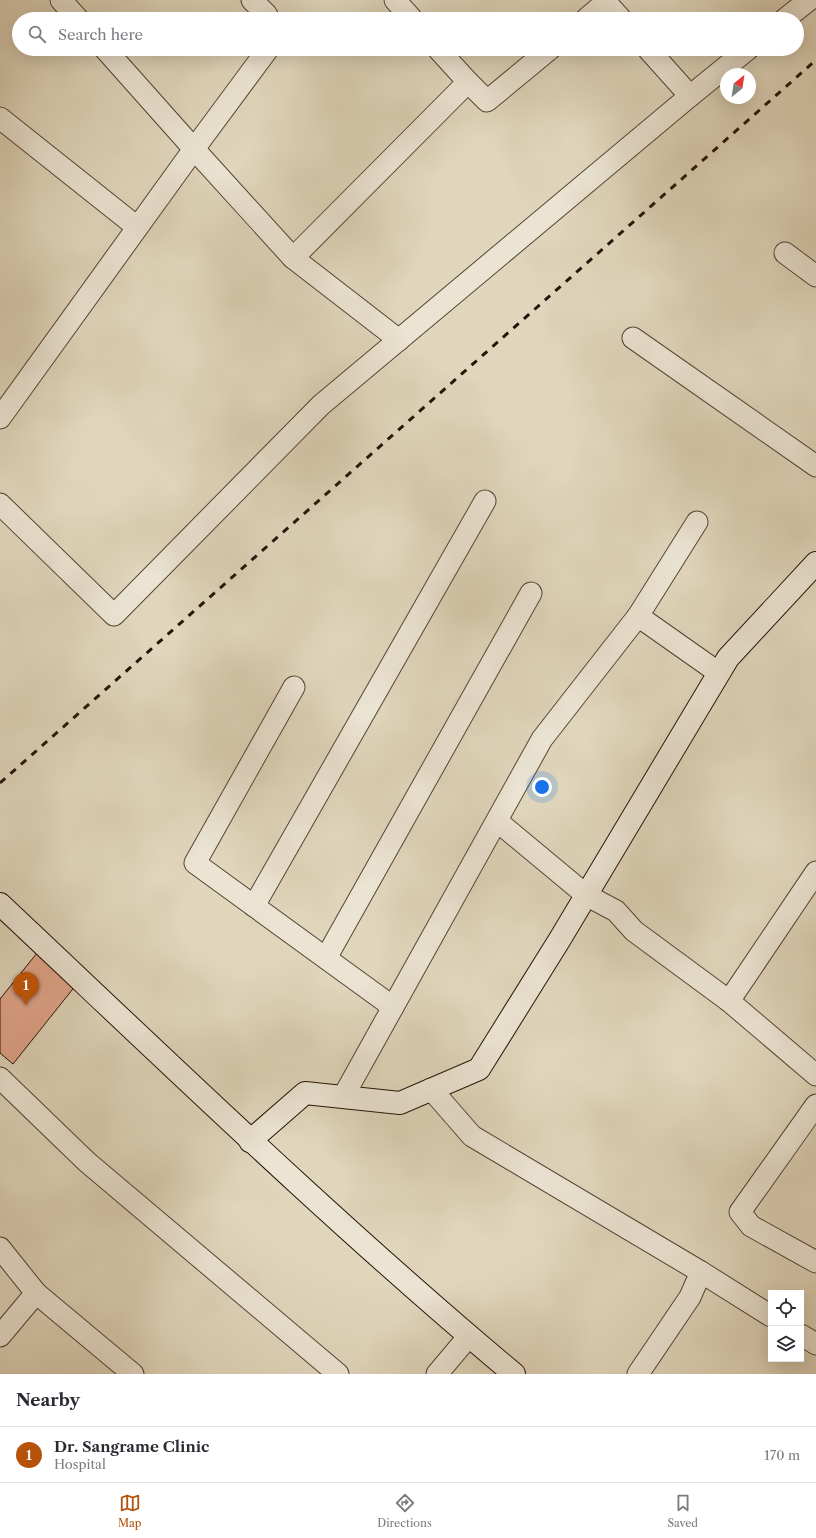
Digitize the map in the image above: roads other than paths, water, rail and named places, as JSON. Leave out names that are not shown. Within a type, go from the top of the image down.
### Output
[{"type":"street","points":[[61,0],[72,12]]},
{"type":"street","points":[[252,0],[264,12]]},
{"type":"street","points":[[395,0],[406,12]]},
{"type":"street","points":[[794,12],[809,0]]},
{"type":"street","points":[[593,12],[605,1],[615,12]]},
{"type":"street","points":[[111,56],[293,258],[399,340]]},
{"type":"street","points":[[2,411],[263,56]]},
{"type":"street","points":[[444,56],[487,101],[542,56]]},
{"type":"street","points":[[654,56],[690,96]]},
{"type":"street","points":[[0,504],[114,615],[321,405],[739,56]]},
{"type":"street","points":[[293,258],[468,82]]},
{"type":"street","points":[[0,118],[137,227]]},
{"type":"street","points":[[785,253],[816,276]]},
{"type":"street","points":[[633,338],[816,466]]},
{"type":"street","points":[[254,906],[485,501]]},
{"type":"street","points":[[343,1097],[542,739],[638,616],[697,522]]},
{"type":"street","points":[[250,1141],[305,1093],[400,1103],[479,1069],[586,896],[728,658],[816,564]]},
{"type":"street","points":[[326,958],[530,593]]},
{"type":"street","points":[[638,616],[719,673]]},
{"type":"street","points":[[294,687],[195,864],[393,1007]]},
{"type":"street","points":[[497,821],[586,896],[616,911],[634,931],[729,1001],[816,1075]]},
{"type":"street","points":[[729,1001],[816,872]]},
{"type":"street","points":[[0,904],[250,1141],[468,1336],[514,1374]]},
{"type":"street","points":[[0,1078],[87,1162],[338,1374]]},
{"type":"street","points":[[431,1089],[472,1136],[701,1272],[768,1314]]},
{"type":"street","points":[[816,1105],[740,1212],[750,1226],[816,1262]]},
{"type":"street","points":[[0,1248],[36,1293],[133,1374]]},
{"type":"street","points":[[638,1374],[690,1297],[701,1272]]},
{"type":"street","points":[[0,1336],[36,1293]]},
{"type":"street","points":[[437,1374],[468,1336]]},
{"type":"street","points":[[804,1337],[816,1344]]},
{"type":"railway","points":[[0,783],[816,60]]},
{"type":"place","name":"Dr. Sangrame Clinic","points":[[26,1005]]}]
